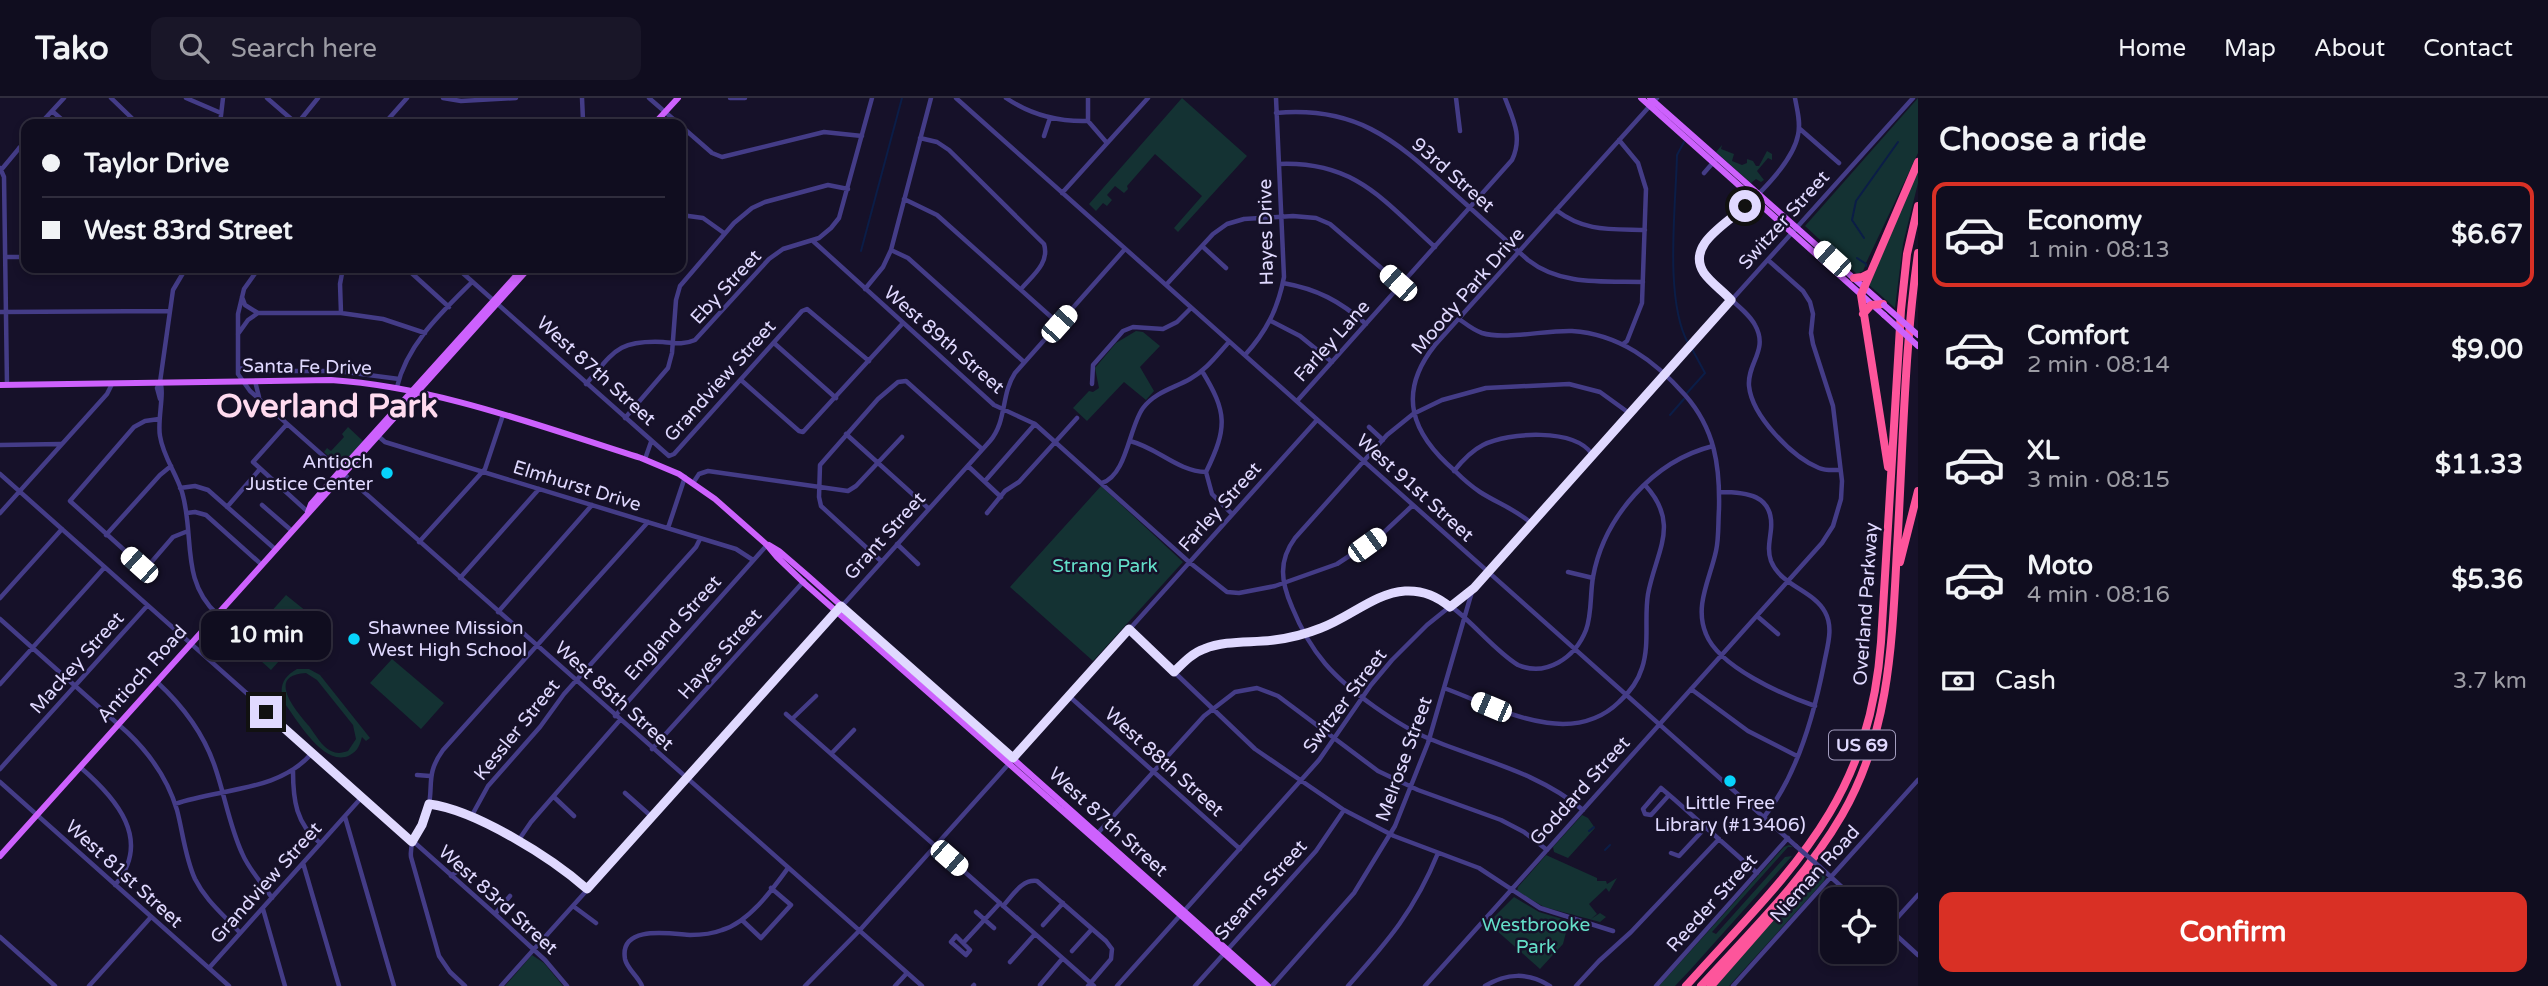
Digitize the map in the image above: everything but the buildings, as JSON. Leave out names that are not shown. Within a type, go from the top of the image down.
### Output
[{"type":"highway","points":[[1891,481],[1863,314],[1862,290],[1918,162]]},
{"type":"highway","name":"Overland Parkway","points":[[1686,986],[1809,848],[1836,805],[1857,759],[1868,725],[1879,674],[1902,302],[1907,254],[1918,206]]},
{"type":"highway","name":"Overland Parkway","points":[[1701,986],[1821,849],[1852,797],[1875,740],[1891,662],[1911,314],[1918,253]]},
{"type":"highway","points":[[1854,278],[1870,273]]},
{"type":"highway","points":[[1863,314],[1871,304],[1883,304]]},
{"type":"highway","points":[[1896,578],[1918,492]]},
{"type":"highway","points":[[1711,986],[1802,881],[1821,849]]},
{"type":"highway","points":[[1678,986],[1704,959],[1710,960]]},
{"type":"main road","points":[[659,119],[678,98]]},
{"type":"main road","points":[[1641,98],[1653,101],[1755,196],[1918,335]]},
{"type":"main road","points":[[1794,230],[1854,278],[1871,304],[1918,346]]},
{"type":"main road","name":"Antioch Road","points":[[0,856],[262,565],[519,273]]},
{"type":"main road","name":"Antioch Road","points":[[495,302],[524,273]]},
{"type":"main road","name":"Santa Fe Drive","points":[[4,385],[331,380],[397,387],[503,415],[645,459]]},
{"type":"main road","name":"West 87th Street","points":[[645,459],[693,482],[767,545],[779,551],[806,579],[1011,761],[1226,951],[1270,986]]},
{"type":"main road","name":"West 87th Street","points":[[1226,951],[1261,986]]},
{"type":"street","points":[[45,119],[64,98]]},
{"type":"street","points":[[111,98],[133,119]]},
{"type":"street","points":[[186,98],[221,113]]},
{"type":"street","points":[[220,119],[223,98]]},
{"type":"street","points":[[267,98],[290,119]]},
{"type":"street","points":[[300,119],[317,98]]},
{"type":"street","points":[[388,119],[407,98]]},
{"type":"street","points":[[443,98],[461,101],[516,98]]},
{"type":"street","points":[[582,98],[583,119]]},
{"type":"street","points":[[649,98],[673,119]]},
{"type":"street","points":[[730,98],[745,98]]},
{"type":"street","name":"Eby Street","points":[[673,343],[690,342],[700,336],[776,253],[813,241],[835,224],[842,211],[872,98]]},
{"type":"street","points":[[865,289],[883,267],[891,250],[931,98]]},
{"type":"street","name":"West 91st Street","points":[[956,98],[1842,887]]},
{"type":"street","points":[[1006,98],[1050,118],[1072,122],[1088,121]]},
{"type":"street","points":[[1088,98],[1088,121],[1107,143]]},
{"type":"street","points":[[1062,193],[1147,98]]},
{"type":"street","name":"Hayes Drive","points":[[1245,355],[1271,321],[1283,283],[1276,98]]},
{"type":"street","points":[[1456,98],[1460,131]]},
{"type":"street","name":"Farley Lane","points":[[1297,401],[1508,165],[1516,149],[1517,130],[1504,98]]},
{"type":"street","points":[[1795,98],[1799,128],[1791,154],[1755,196],[1709,236],[1701,250],[1700,262],[1705,274],[1751,318],[1759,335],[1759,351],[1751,372],[1749,388],[1769,429],[1818,468],[1840,470]]},
{"type":"street","name":"Switzer Street","points":[[1117,986],[1301,781],[1401,650],[1474,588],[1913,98]]},
{"type":"street","name":"Moody Park Drive","points":[[1413,414],[1415,386],[1421,367],[1430,352],[1653,101]]},
{"type":"street","points":[[52,111],[61,119]]},
{"type":"street","name":"93rd Street","points":[[1276,113],[1323,114],[1371,129],[1404,149],[1537,267],[1558,276],[1582,280],[1643,282]]},
{"type":"street","points":[[1044,136],[1050,118]]},
{"type":"street","points":[[1799,128],[1839,163]]},
{"type":"street","points":[[686,130],[709,151],[722,157],[812,133],[830,131],[862,135]]},
{"type":"street","points":[[920,138],[937,142],[949,150],[1044,244],[1045,261],[1021,289]]},
{"type":"street","points":[[1619,140],[1634,156],[1643,173],[1646,189],[1640,312],[1627,341],[1623,344]]},
{"type":"street","points":[[4,385],[7,312],[4,177],[1,169],[21,146]]},
{"type":"street","points":[[1704,173],[1715,160]]},
{"type":"street","points":[[1279,164],[1317,165],[1354,178],[1375,192],[1435,247]]},
{"type":"street","points":[[625,418],[666,372],[671,360],[676,300],[680,286],[741,215],[765,202],[828,185],[848,189]]},
{"type":"street","points":[[904,199],[937,215],[1059,324]]},
{"type":"street","points":[[1556,210],[1586,227],[1645,230]]},
{"type":"street","points":[[686,216],[703,218],[724,233]]},
{"type":"street","points":[[1166,285],[1218,230],[1233,222],[1244,219],[1308,216],[1330,224],[1401,285]]},
{"type":"street","name":"West 89th Street","points":[[813,241],[994,405],[1035,424],[1189,562],[1227,592],[1239,593],[1282,584],[1320,572],[1352,556],[1380,537],[1413,505]]},
{"type":"street","points":[[1202,246],[1226,268]]},
{"type":"street","name":"Grant Street","points":[[501,986],[968,466],[998,430],[1011,379],[1125,249]]},
{"type":"street","points":[[891,250],[908,258],[1024,362]]},
{"type":"street","points":[[5,257],[21,257]]},
{"type":"street","name":"Goddard Street","points":[[1425,986],[1757,616],[1833,526],[1841,499],[1840,470],[1833,406],[1811,337],[1812,308],[1803,291],[1768,260]]},
{"type":"street","points":[[180,273],[173,290],[157,389],[160,400],[159,419],[162,445],[187,513],[190,560],[196,587],[217,614]]},
{"type":"street","points":[[243,381],[238,368],[238,314],[241,296],[254,273]]},
{"type":"street","points":[[341,273],[341,313]]},
{"type":"street","points":[[412,273],[449,307]]},
{"type":"street","name":"West 87th Street","points":[[462,273],[651,442],[645,459]]},
{"type":"street","points":[[397,387],[407,358],[425,333],[472,282]]},
{"type":"street","points":[[1283,283],[1328,295],[1366,324]]},
{"type":"street","points":[[241,296],[245,305],[258,313],[341,313],[383,319],[425,333]]},
{"type":"street","points":[[1092,384],[1093,365],[1123,331],[1133,327],[1163,329],[1177,322],[1191,308]]},
{"type":"street","name":"Grandview Street","points":[[651,442],[669,456],[674,454],[807,309],[812,310],[869,361]]},
{"type":"street","points":[[0,312],[169,311]]},
{"type":"street","points":[[238,334],[247,320],[258,313]]},
{"type":"street","points":[[1459,318],[1484,334],[1579,332],[1623,344],[1649,360],[1688,398],[1703,423],[1719,469],[1716,550],[1700,612],[1706,634],[1722,654],[1747,674],[1769,687],[1815,706]]},
{"type":"street","points":[[1271,321],[1300,336],[1332,362]]},
{"type":"street","points":[[741,380],[803,432],[903,323]]},
{"type":"street","points":[[586,384],[610,356],[624,345],[643,341],[673,343]]},
{"type":"street","points":[[1101,483],[1107,482],[1113,474],[1130,441],[1138,416],[1148,402],[1202,371],[1230,342]]},
{"type":"street","points":[[774,343],[836,398]]},
{"type":"street","points":[[238,368],[260,371],[338,371],[399,379]]},
{"type":"street","points":[[1202,371],[1217,397],[1222,421],[1220,436],[1206,472],[1212,494],[1233,514]]},
{"type":"street","name":"West 85th Street","points":[[243,381],[419,542],[922,986]]},
{"type":"street","points":[[255,381],[259,398]]},
{"type":"street","points":[[881,561],[821,506],[820,465],[846,434],[878,399],[898,382],[906,381],[982,449]]},
{"type":"street","points":[[1583,810],[1561,792],[1530,776],[1406,728],[1362,698],[1328,670],[1303,634],[1282,584],[1283,564],[1292,541],[1383,440],[1413,414],[1442,400],[1474,390],[1558,383],[1592,389],[1616,402],[1629,413]]},
{"type":"street","points":[[0,513],[107,394],[112,384]]},
{"type":"street","points":[[1413,414],[1431,449],[1454,471],[1479,492],[1508,506],[1531,523]]},
{"type":"street","points":[[419,542],[489,463],[503,415]]},
{"type":"street","points":[[987,513],[1077,418]]},
{"type":"street","points":[[159,419],[145,421],[134,427],[70,501],[143,567],[148,566],[173,537],[188,531]]},
{"type":"street","name":"Farley Street","points":[[805,986],[859,931],[1317,420]]},
{"type":"street","points":[[287,424],[253,462],[308,512]]},
{"type":"street","points":[[985,481],[1035,424]]},
{"type":"street","points":[[1369,427],[1383,440]]},
{"type":"street","points":[[846,434],[929,509]]},
{"type":"street","name":"Elmhurst Drive","points":[[376,435],[385,442],[736,549],[753,560]]},
{"type":"street","points":[[693,482],[699,474],[708,471],[843,491],[852,489],[902,436]]},
{"type":"street","points":[[1454,471],[1477,448],[1501,439],[1562,436],[1578,442],[1592,454]]},
{"type":"street","points":[[1130,441],[1154,450],[1181,467],[1206,472]]},
{"type":"street","points":[[0,445],[61,444]]},
{"type":"street","points":[[1174,672],[1205,648],[1303,634],[1331,624],[1380,598],[1398,592],[1425,593],[1450,607],[1506,657],[1526,668],[1550,667],[1564,659],[1582,638],[1588,623],[1593,578],[1599,555],[1614,524],[1631,499],[1674,463],[1713,446]]},
{"type":"street","points":[[106,535],[171,466]]},
{"type":"street","points":[[968,466],[1001,497]]},
{"type":"street","points":[[228,507],[260,469]]},
{"type":"street","name":"West 83rd Street","points":[[0,474],[495,914],[534,950],[567,986]]},
{"type":"street","points":[[668,528],[685,477]]},
{"type":"street","points":[[1444,688],[1522,718],[1563,723],[1582,722],[1597,717],[1615,706],[1626,695],[1640,674],[1645,660],[1648,594],[1665,535],[1662,511],[1645,485]]},
{"type":"street","points":[[180,488],[201,488],[228,507],[275,550]]},
{"type":"street","points":[[460,578],[539,489]]},
{"type":"street","points":[[1720,492],[1747,492],[1763,503],[1770,517],[1771,559],[1776,569],[1818,603],[1826,613],[1829,623],[1815,706],[1797,756],[1764,817]]},
{"type":"street","points":[[262,505],[292,531]]},
{"type":"street","points":[[498,612],[592,505]]},
{"type":"street","points":[[187,513],[206,515],[262,565]]},
{"type":"street","points":[[465,986],[450,972],[439,956],[412,862],[412,842],[422,825],[429,804],[430,776],[443,750],[648,522]]},
{"type":"street","points":[[0,598],[62,529]]},
{"type":"street","name":"Kessler Street","points":[[471,817],[488,786],[576,681],[696,547],[700,539]]},
{"type":"street","points":[[897,544],[918,564]]},
{"type":"street","points":[[753,560],[767,545]]},
{"type":"street","name":"England Street","points":[[518,841],[530,822],[753,560]]},
{"type":"street","points":[[0,684],[104,568]]},
{"type":"street","points":[[1568,572],[1593,578]]},
{"type":"street","name":"Hayes Street","points":[[652,749],[806,579]]},
{"type":"street","name":"Melrose Street","points":[[1270,986],[1354,893],[1391,834],[1412,788],[1429,739],[1474,588]]},
{"type":"street","name":"Mackey Street","points":[[0,769],[147,606]]},
{"type":"street","points":[[1757,616],[1778,634]]},
{"type":"street","points":[[0,619],[146,752],[163,778],[175,804],[195,879],[209,901],[240,933]]},
{"type":"street","points":[[1129,629],[1255,749],[1344,810],[1391,834],[1479,868],[1540,908],[1613,931]]},
{"type":"street","points":[[157,682],[176,701],[211,754],[240,850],[272,898]]},
{"type":"street","points":[[1095,835],[1212,708],[1238,690],[1250,688],[1265,690],[1278,696],[1371,767],[1412,788],[1501,820],[1524,832],[1547,850]]},
{"type":"street","points":[[1691,689],[1748,732],[1797,756]]},
{"type":"street","points":[[792,719],[816,696]]},
{"type":"street","name":"West 88th Street","points":[[1069,696],[1240,849]]},
{"type":"street","points":[[786,715],[1002,904],[1091,985],[1113,954],[1110,945],[1041,883],[1033,880],[1023,883],[1002,904],[985,920],[964,942]]},
{"type":"street","points":[[831,754],[854,730]]},
{"type":"street","points":[[175,804],[198,796],[266,782],[293,771],[312,753]]},
{"type":"street","points":[[80,767],[105,791],[121,813],[130,833],[130,862],[116,885]]},
{"type":"street","points":[[293,771],[293,799],[298,814],[320,843]]},
{"type":"street","points":[[417,775],[430,776]]},
{"type":"street","name":"Nieman Road","points":[[1733,986],[1918,780]]},
{"type":"street","name":"West 81st Street","points":[[0,782],[229,986]]},
{"type":"street","points":[[1669,795],[1651,815],[1645,814],[1643,810],[1661,788],[1706,827],[1757,873]]},
{"type":"street","points":[[625,793],[652,817]]},
{"type":"street","name":"Grandview Street","points":[[209,968],[362,797]]},
{"type":"street","points":[[554,797],[574,816]]},
{"type":"street","points":[[429,804],[450,808],[518,841],[552,861],[587,889]]},
{"type":"street","name":"Stearns Street","points":[[1195,986],[1315,851],[1344,810]]},
{"type":"street","points":[[345,817],[394,986]]},
{"type":"street","points":[[1671,853],[1679,856],[1706,827]]},
{"type":"street","name":"Reeder Street","points":[[1656,986],[1788,838]]},
{"type":"street","points":[[1576,986],[1719,839]]},
{"type":"street","points":[[1348,986],[1395,934],[1424,885],[1438,853]]},
{"type":"street","points":[[303,863],[339,986]]},
{"type":"street","points":[[451,876],[463,867]]},
{"type":"street","points":[[642,986],[625,960],[627,947],[634,938],[653,932],[712,933],[742,920],[788,867]]},
{"type":"street","points":[[742,920],[761,938],[791,905],[771,888]]},
{"type":"street","points":[[1897,916],[1918,895]]},
{"type":"street","points":[[495,914],[510,897]]},
{"type":"street","points":[[1043,925],[1063,903]]},
{"type":"street","points":[[573,906],[596,923]]},
{"type":"street","points":[[262,909],[285,986]]},
{"type":"street","points":[[976,912],[994,928]]},
{"type":"street","points":[[89,986],[151,917]]},
{"type":"street","points":[[1072,951],[1092,929]]},
{"type":"street","points":[[1010,962],[1035,934]]},
{"type":"street","points":[[0,937],[55,986]]},
{"type":"street","points":[[1897,937],[1918,955]]},
{"type":"street","points":[[1040,985],[1062,959]]},
{"type":"street","points":[[895,986],[907,973]]},
{"type":"street","points":[[1485,986],[1500,978],[1517,975],[1533,978],[1550,986]]},
{"type":"green space","points":[[1182,98],[1247,156],[1178,232],[1174,228],[1202,196],[1155,154],[1124,193],[1115,186],[1107,195],[1112,200],[1107,206],[1103,203],[1096,211],[1089,204]]},
{"type":"green space","points":[[1918,98],[1918,153],[1866,263],[1856,258],[1866,264],[1863,271],[1857,274],[1805,226]]},
{"type":"green space","points":[[1722,145],[1721,149],[1734,154],[1732,161],[1742,165],[1747,163],[1747,159],[1759,166],[1767,151],[1772,154],[1772,160],[1768,158],[1757,171],[1764,180],[1761,182],[1756,179],[1751,183],[1716,152]]},
{"type":"green space","points":[[1918,170],[1918,183],[1903,244],[1895,308],[1869,285]]},
{"type":"green space","points":[[1136,331],[1143,332],[1160,346],[1140,367],[1154,391],[1146,400],[1124,382],[1087,421],[1073,408],[1089,391],[1093,392],[1099,388],[1095,368],[1116,343]]},
{"type":"green space","points":[[348,427],[364,442],[341,466],[324,452],[327,448],[331,451],[344,437],[342,434]]},
{"type":"green space","name":"Strang Park","points":[[1101,486],[1183,562],[1093,661],[1010,587]]},
{"type":"green space","points":[[286,595],[327,628],[327,632],[299,661],[288,651],[271,670],[242,644]]},
{"type":"green space","points":[[392,659],[444,703],[421,729],[370,683]]},
{"type":"green space","points":[[297,669],[309,669],[320,675],[370,738],[366,741],[362,737],[350,755],[341,758],[322,749],[285,704],[283,684]],"holes":[[[306,673],[317,680],[353,725],[356,739],[348,751],[335,753],[325,747],[298,713],[288,695],[287,680],[294,675]]]},
{"type":"green space","points":[[1582,815],[1588,818],[1595,828],[1568,858],[1554,852],[1553,847]]},
{"type":"green space","points":[[1789,845],[1793,847],[1788,847],[1712,932],[1716,934],[1785,857],[1792,856],[1691,969],[1675,986],[1659,986],[1784,847]]},
{"type":"green space","points":[[1546,855],[1597,878],[1597,881],[1606,881],[1607,884],[1617,878],[1609,892],[1606,888],[1589,904],[1597,914],[1591,919],[1600,913],[1606,917],[1600,922],[1544,907],[1517,891]]},
{"type":"green space","points":[[1819,871],[1825,877],[1824,881],[1729,986],[1716,986],[1806,881],[1814,886]]},
{"type":"green space","name":"Westbrooke Park","points":[[1514,897],[1539,912],[1569,921],[1563,944],[1540,969],[1488,923]]},
{"type":"green space","points":[[532,955],[544,963],[563,986],[505,986]]},
{"type":"waterway","points":[[861,251],[902,98]]},
{"type":"waterway","points":[[1684,142],[1677,155],[1673,251],[1676,302],[1688,343]]},
{"type":"waterway","points":[[1864,238],[1852,220],[1856,201],[1898,142]]},
{"type":"waterway","points":[[1857,258],[1866,266]]},
{"type":"waterway","points":[[1687,393],[1705,373],[1692,349]]},
{"type":"waterway","points":[[1670,415],[1684,399]]},
{"type":"waterway","points":[[1589,831],[1594,827]]},
{"type":"waterway","points":[[1605,850],[1610,845]]},
{"type":"place","name":"Antioch Justice Center","points":[[387,473]]},
{"type":"place","name":"Shawnee Mission West High School","points":[[354,639]]},
{"type":"place","name":"Little Free Library (#13406)","points":[[1730,781]]},
{"type":"district","name":"Overland Park","points":[[327,406]]},
{"type":"route","points":[[266,712],[412,842],[422,825],[429,804],[443,806],[471,817],[540,853],[587,889],[841,606],[1013,758],[1129,629],[1174,672],[1205,648],[1307,633],[1346,618],[1389,594],[1416,591],[1433,596],[1450,607],[1474,588],[1731,300],[1705,274],[1700,256],[1706,239],[1745,206]]}]
